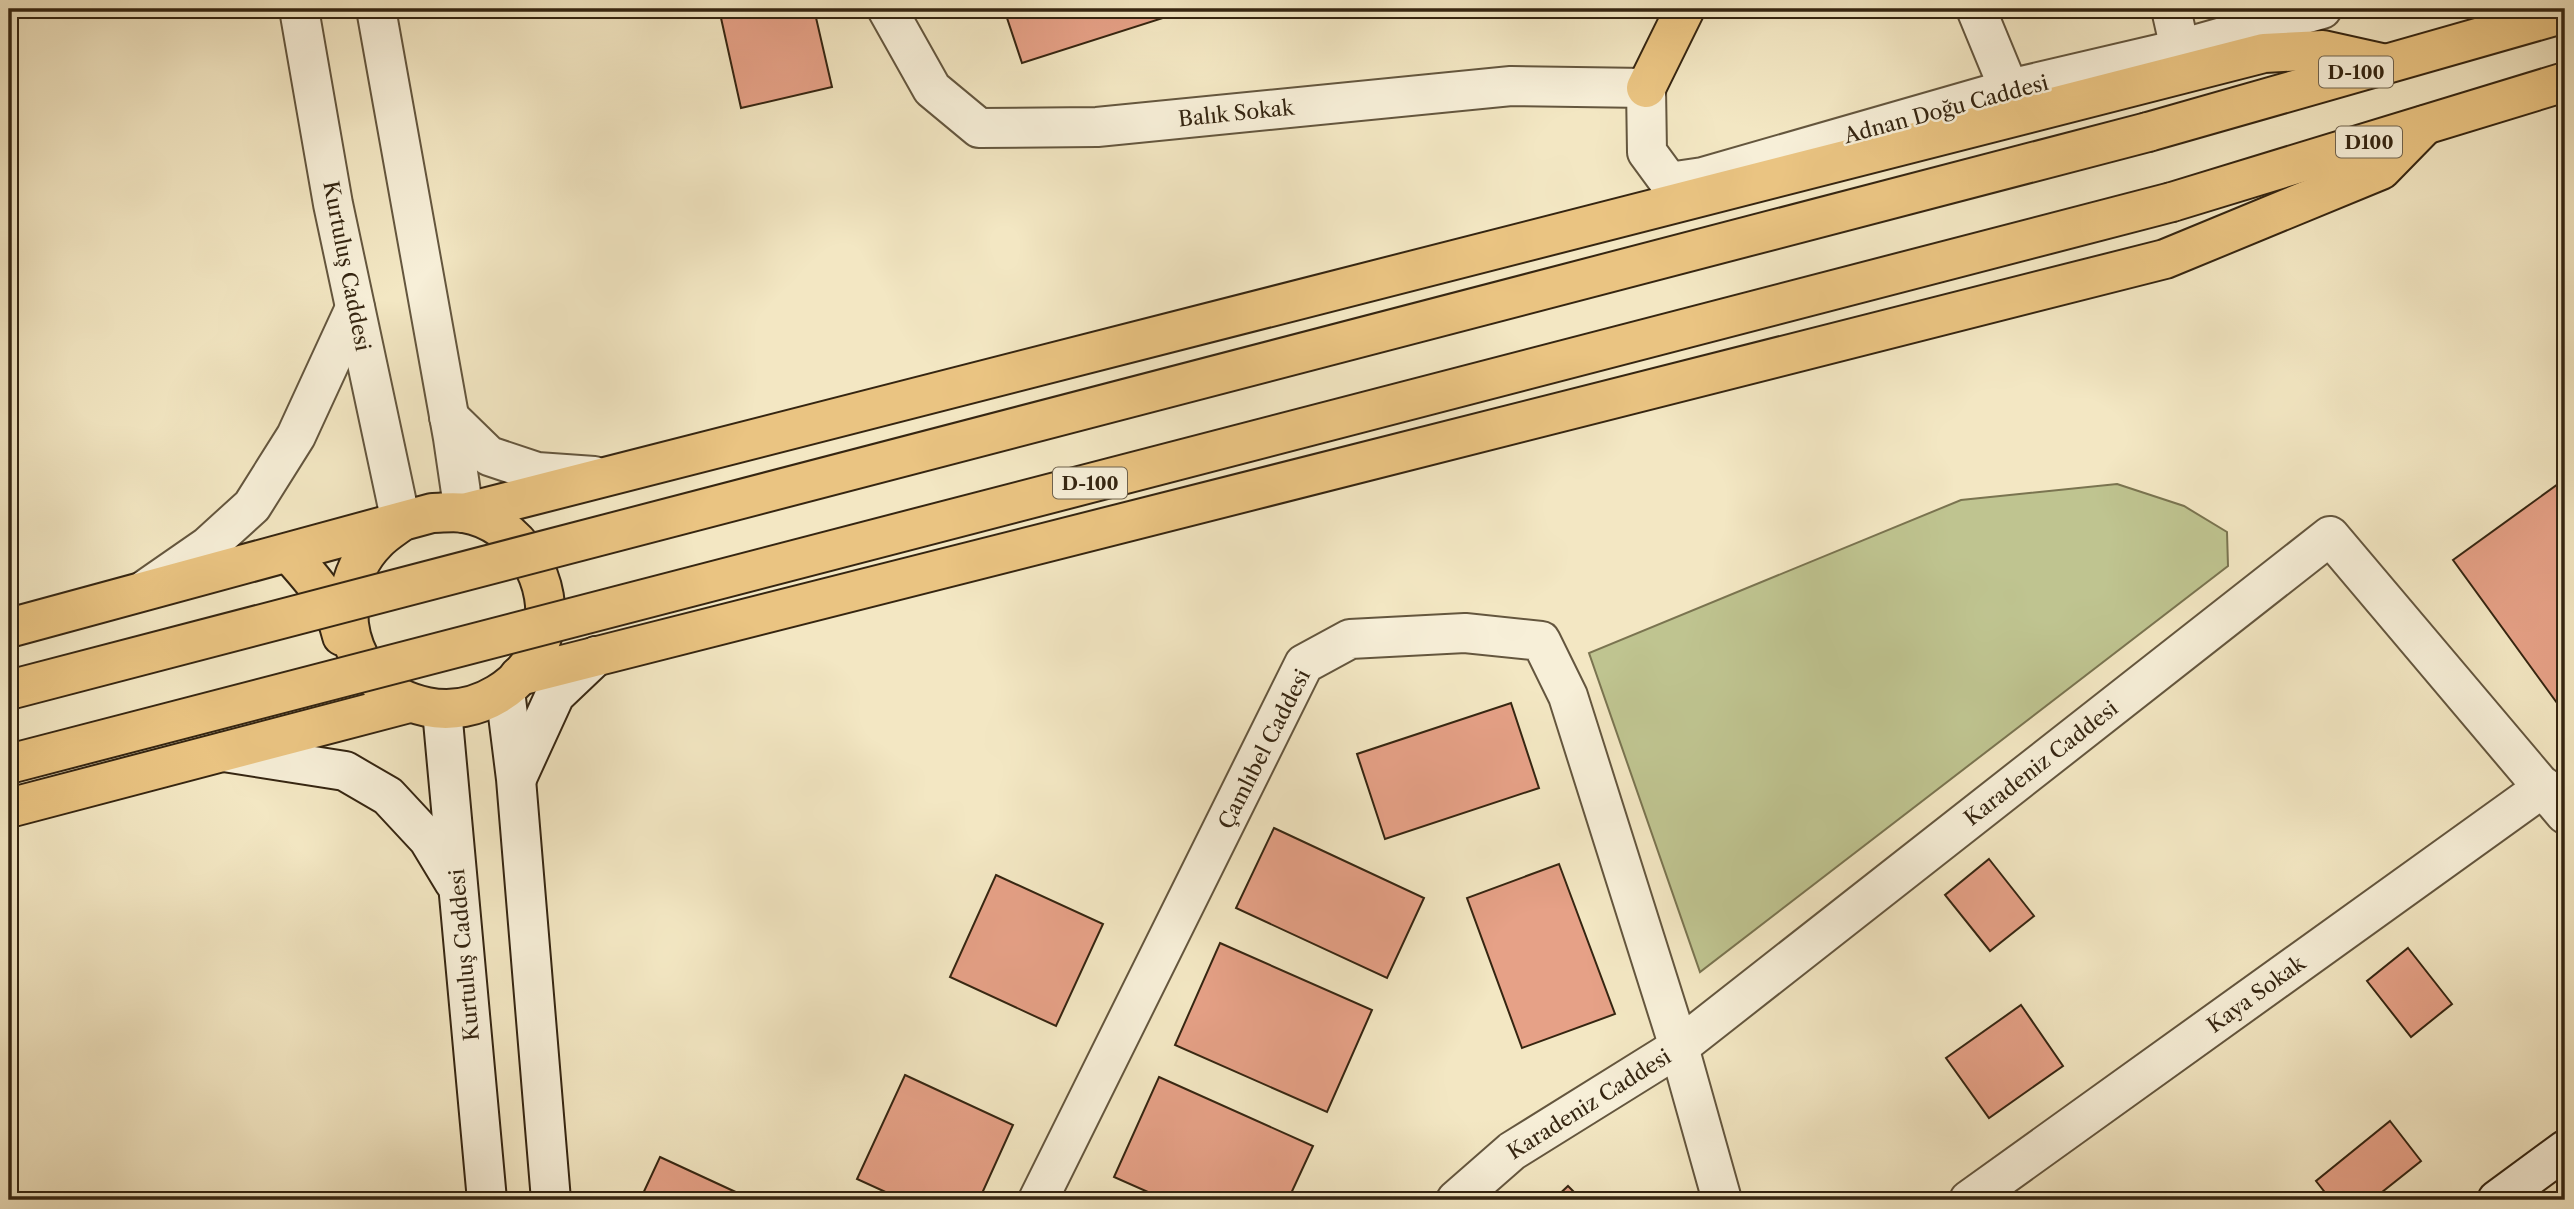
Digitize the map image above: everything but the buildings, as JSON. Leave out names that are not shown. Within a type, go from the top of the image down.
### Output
[{"type":"main road","points":[[1646,88],[1685,9]]},
{"type":"main road","name":"D-100","points":[[9,690],[2148,132],[2565,13]]},
{"type":"main road","points":[[9,628],[432,513],[464,513],[545,493],[2264,53],[2323,50],[2386,64]]},
{"type":"main road","name":"D100","points":[[2172,202],[2565,82]]},
{"type":"main road","points":[[512,683],[596,656],[2165,259],[2381,170],[2425,125]]},
{"type":"main road","name":"D-100","points":[[9,764],[2172,202]]},
{"type":"main road","points":[[545,493],[541,522],[547,573],[560,609],[571,628],[596,656]]},
{"type":"main road","points":[[9,808],[320,727],[426,707],[475,706],[512,683],[528,667],[542,637],[545,603],[537,571],[519,543],[494,524],[464,513]]},
{"type":"main road","points":[[401,522],[376,542],[357,567],[348,598],[349,630],[360,660],[382,686],[426,707]]},
{"type":"main road","points":[[289,553],[322,592],[340,625],[345,668],[340,689],[320,727]]},
{"type":"street","name":"Kurtuluş Caddesi","points":[[299,9],[333,204],[401,522]]},
{"type":"street","points":[[376,9],[464,513]]},
{"type":"street","name":"Balık Sokak","points":[[887,9],[932,89],[979,128],[1097,127],[1511,86],[1646,88]]},
{"type":"street","points":[[1976,9],[2009,89]]},
{"type":"street","points":[[2171,9],[2179,49]]},
{"type":"street","name":"Adnan Doğu Caddesi","points":[[1646,88],[1647,152],[1669,182],[1703,177],[2009,89],[2179,49],[2322,9]]},
{"type":"street","points":[[142,592],[208,546],[252,506],[296,436],[355,308]]},
{"type":"street","points":[[449,417],[489,456],[537,472],[607,477]]},
{"type":"street","name":"Karadeniz Caddesi","points":[[1457,1200],[1512,1151],[1679,1048],[2330,536],[2554,801]]},
{"type":"street","name":"Çamlıbel Caddesi","points":[[1038,1200],[1304,664],[1350,639],[1465,633],[1541,641],[1569,696],[1679,1048],[1722,1200]]},
{"type":"street","points":[[516,779],[535,733],[555,695],[596,656]]},
{"type":"street","points":[[512,683],[516,779],[551,1200]]},
{"type":"street","name":"Kurtuluş Caddesi","points":[[426,707],[458,889],[487,1200]]},
{"type":"street","points":[[224,752],[345,771],[388,796],[428,839],[458,889]]},
{"type":"street","name":"Kaya Sokak","points":[[1969,1200],[2554,801]]},
{"type":"street","points":[[2497,1200],[2565,1150]]},
{"type":"green space","points":[[2117,484],[2184,506],[2227,532],[2228,566],[1700,972],[1589,653],[1961,500]]}]
